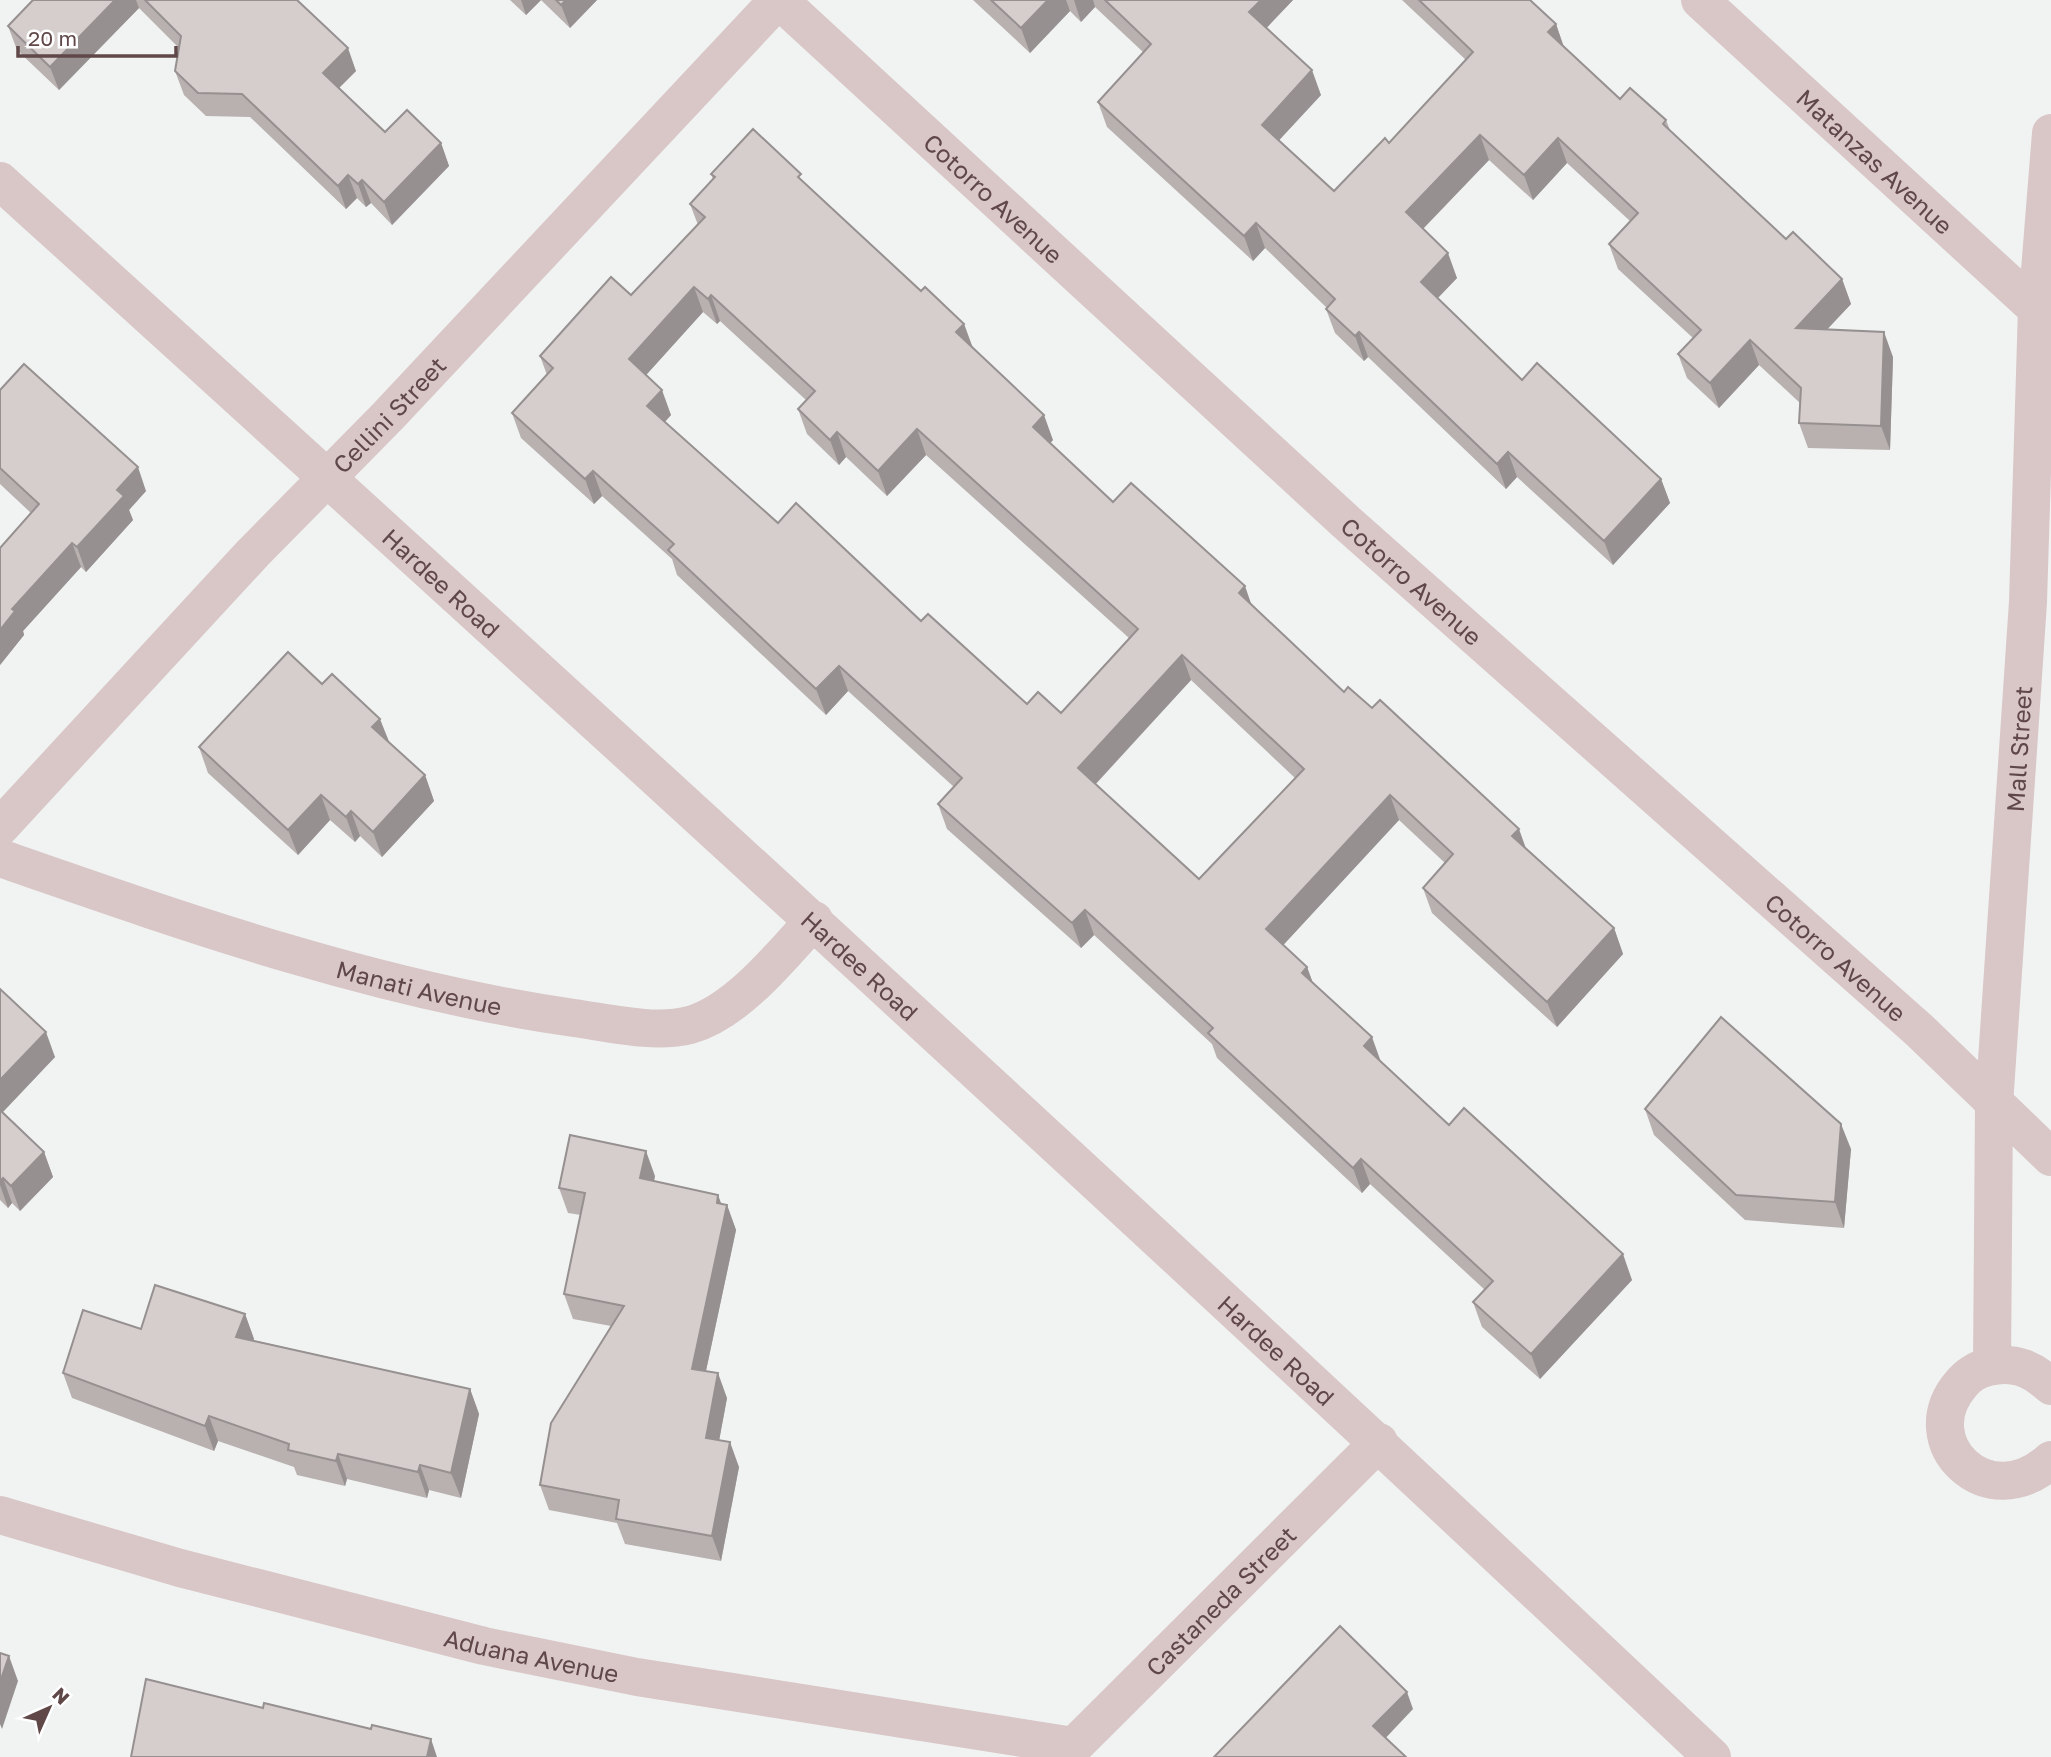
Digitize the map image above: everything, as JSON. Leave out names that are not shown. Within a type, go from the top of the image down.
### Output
[{"type":"street","name":"Cellini Street","points":[[0,827],[244,563],[328,478],[778,0]]},
{"type":"street","name":"Cotorro Avenue","points":[[778,0],[1346,522],[1910,1023],[2051,1157]]},
{"type":"street","name":"Matanzas Avenue","points":[[1700,0],[2044,315]]},
{"type":"street","name":"Mall Street","points":[[1992,1366],[1994,1105],[2028,602],[2051,133]]},
{"type":"street","name":"Hardee Road","points":[[0,181],[814,920],[1379,1442],[1712,1757]]},
{"type":"street","name":"Manati Avenue","points":[[0,858],[146,910],[280,952],[436,991],[545,1014],[624,1025],[669,1028],[690,1025],[711,1016],[769,968],[814,920]]},
{"type":"street","points":[[2051,1386],[2037,1374],[2021,1366],[1981,1368],[1965,1379],[1952,1394],[1946,1424],[1952,1453],[1966,1468],[1983,1479],[2003,1482],[2022,1480],[2051,1460]]},
{"type":"street","name":"Castaneda Street","points":[[1068,1751],[1379,1442]]},
{"type":"street","name":"Aduana Avenue","points":[[0,1515],[193,1571],[484,1646],[637,1677],[1068,1751]]},
{"type":"building","points":[[33,0],[115,0],[50,67],[8,26]]},
{"type":"building","points":[[145,0],[297,0],[348,48],[323,73],[385,132],[407,110],[441,143],[384,202],[362,180],[358,184],[348,175],[338,186],[242,94],[198,93],[175,71],[181,36]]},
{"type":"building","points":[[991,0],[1048,0],[1021,28]]},
{"type":"building","points":[[1105,0],[1261,0],[1249,12],[1312,70],[1262,125],[1334,191],[1385,138],[1389,143],[1473,52],[1419,0],[1530,0],[1556,24],[1548,32],[1620,99],[1630,88],[1666,120],[1663,124],[1786,239],[1793,232],[1842,279],[1796,328],[1884,332],[1881,426],[1799,423],[1801,388],[1750,340],[1710,383],[1678,354],[1701,330],[1609,244],[1638,213],[1558,138],[1524,175],[1480,135],[1406,212],[1448,253],[1421,282],[1522,380],[1537,363],[1661,479],[1604,541],[1508,452],[1497,464],[1359,332],[1355,336],[1326,309],[1335,299],[1256,223],[1244,236],[1098,102],[1151,44]]},
{"type":"building","points":[[753,129],[801,174],[798,177],[921,291],[925,287],[964,324],[956,332],[1044,415],[1033,427],[1113,502],[1131,483],[1245,586],[1239,593],[1344,692],[1348,687],[1372,708],[1380,700],[1519,829],[1512,836],[1614,928],[1547,1002],[1423,888],[1453,854],[1390,795],[1266,929],[1307,967],[1302,973],[1372,1037],[1364,1046],[1449,1125],[1464,1108],[1623,1254],[1531,1354],[1473,1302],[1493,1281],[1361,1159],[1353,1168],[1208,1033],[1213,1028],[1085,910],[1072,923],[938,804],[962,778],[839,666],[816,689],[668,550],[674,544],[593,471],[585,479],[512,413],[553,368],[540,356],[611,277],[631,295],[705,217],[690,204],[715,177],[711,174]],"holes":[[[694,287],[708,299],[711,295],[815,391],[798,409],[830,440],[837,432],[878,471],[917,429],[1138,629],[1061,713],[1038,692],[1027,704],[928,614],[921,621],[796,503],[778,523],[647,406],[662,390],[629,359]],[[1182,655],[1304,769],[1199,879],[1078,768]]]},
{"type":"building","points":[[24,364],[138,467],[117,490],[124,496],[77,547],[72,543],[12,609],[15,611],[0,630],[0,548],[39,504],[0,468],[0,390]]},
{"type":"building","points":[[288,652],[322,684],[332,674],[380,719],[372,727],[425,775],[373,832],[351,811],[346,817],[321,795],[288,830],[199,747]]},
{"type":"building","points":[[0,989],[46,1032],[0,1080]]},
{"type":"building","points":[[1721,1017],[1841,1124],[1835,1202],[1736,1195],[1645,1109]]},
{"type":"building","points":[[0,1110],[44,1152],[11,1186],[3,1178],[0,1181]]},
{"type":"building","points":[[570,1135],[646,1151],[640,1178],[718,1195],[717,1203],[727,1205],[692,1369],[718,1373],[706,1438],[730,1442],[712,1536],[616,1519],[619,1500],[540,1485],[551,1423],[624,1306],[564,1294],[585,1193],[559,1188]]},
{"type":"building","points":[[155,1285],[245,1314],[236,1337],[470,1389],[451,1473],[420,1465],[418,1472],[338,1454],[336,1461],[288,1450],[289,1444],[209,1416],[205,1426],[63,1373],[83,1310],[141,1329]]},
{"type":"building","points":[[1340,1626],[1407,1692],[1373,1726],[1406,1757],[1214,1757]]},
{"type":"building","points":[[0,1653],[9,1656],[0,1682]]},
{"type":"building","points":[[146,1679],[263,1708],[264,1703],[371,1729],[372,1725],[431,1739],[427,1757],[131,1757]]}]
